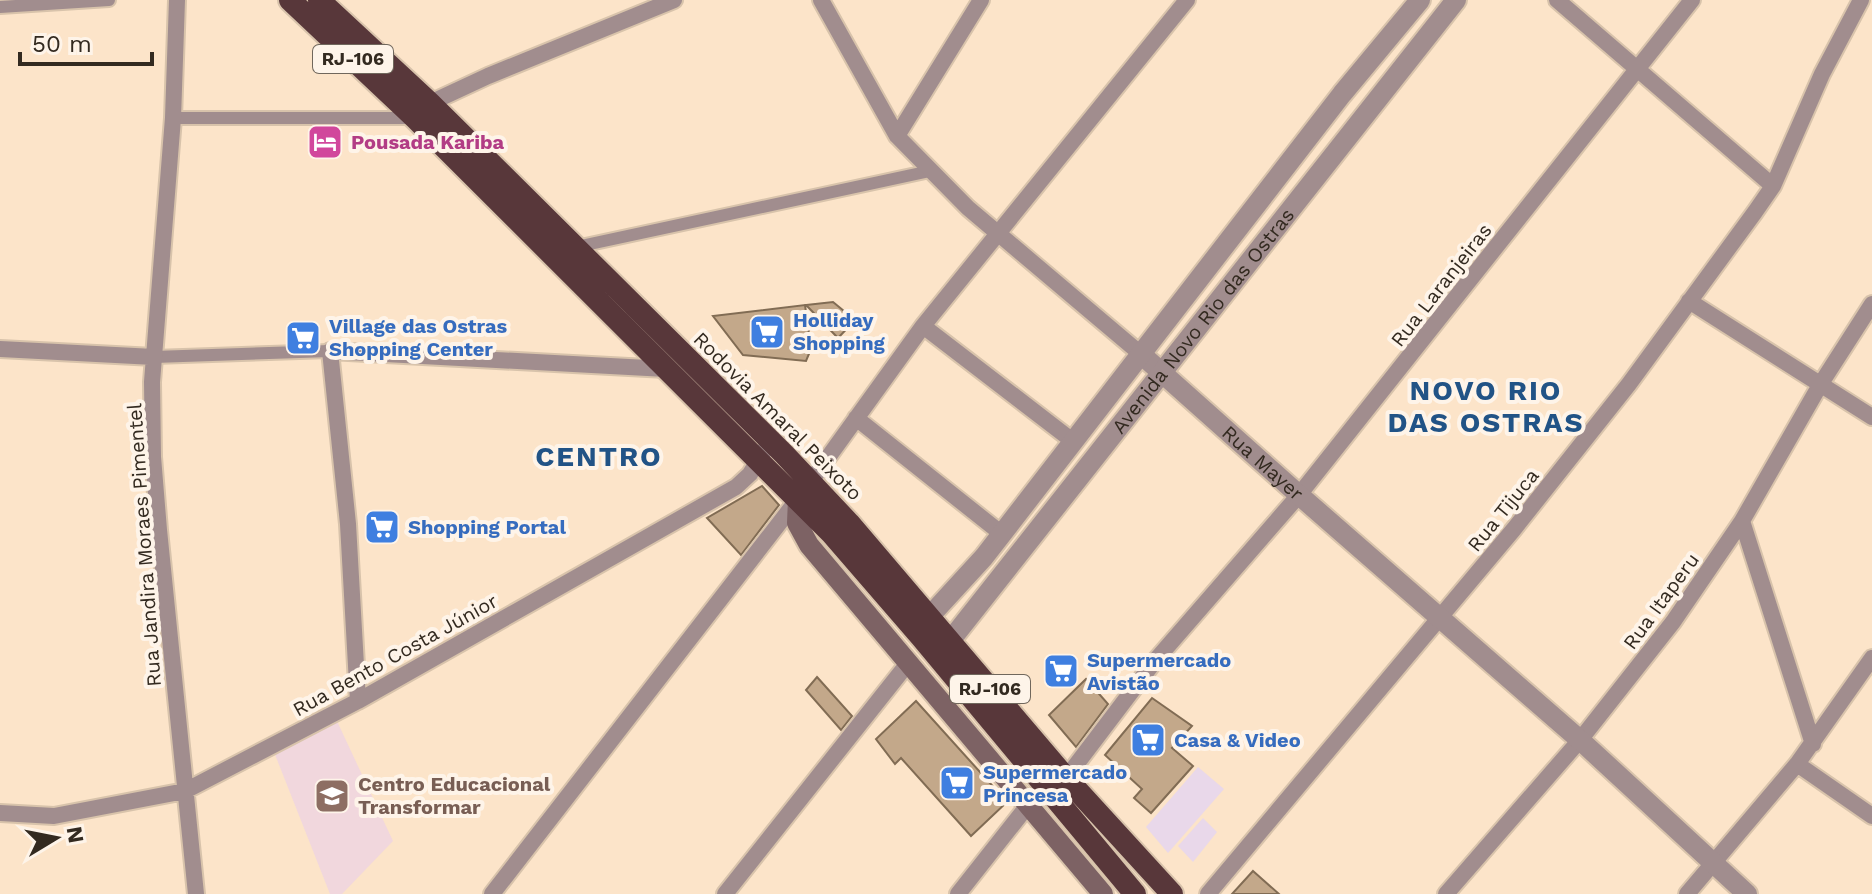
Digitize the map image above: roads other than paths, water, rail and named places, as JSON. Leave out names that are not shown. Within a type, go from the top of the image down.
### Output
[{"type":"highway","name":"Rodovia Amaral Peixoto","points":[[290,0],[423,111],[576,247],[770,441],[804,490],[922,638],[1135,894]]},
{"type":"highway","name":"Rodovia Amaral Peixoto","points":[[319,0],[666,369],[757,460],[849,523],[1066,778],[1172,894]]},
{"type":"main road","points":[[804,490],[797,523],[809,545],[1103,894]]},
{"type":"street","points":[[0,7],[109,0]]},
{"type":"street","name":"Rua Jandira Moraes Pimentel","points":[[177,0],[173,118],[152,414],[154,472],[196,894]]},
{"type":"street","points":[[173,118],[423,111],[488,76],[674,0]]},
{"type":"street","name":"Rua Mayer","points":[[821,0],[897,136],[968,208],[1000,232],[1442,618],[1747,894]]},
{"type":"street","points":[[897,136],[981,0]]},
{"type":"street","points":[[492,894],[804,490],[923,326],[1187,0]]},
{"type":"street","name":"Avenida Novo Rio das Ostras","points":[[929,617],[1002,534],[1342,94],[1420,0]]},
{"type":"street","name":"Avenida Novo Rio das Ostras","points":[[950,641],[1456,0]]},
{"type":"street","points":[[1557,0],[1773,186]]},
{"type":"street","name":"Rua Laranjeiras","points":[[1066,778],[1154,662],[1299,495],[1692,0]]},
{"type":"street","name":"Rua Tijuca","points":[[1208,894],[1442,618],[1619,396],[1773,186],[1822,74],[1861,0]]},
{"type":"street","points":[[576,247],[930,171]]},
{"type":"street","points":[[1689,301],[1872,417]]},
{"type":"street","name":"Rua Itaperu","points":[[1446,894],[1580,740],[1673,622],[1742,521],[1820,385],[1872,304]]},
{"type":"street","points":[[923,326],[1074,442]]},
{"type":"street","points":[[0,349],[154,357],[330,351],[666,369]]},
{"type":"street","points":[[330,351],[348,524],[358,701]]},
{"type":"street","points":[[856,418],[1002,534]]},
{"type":"street","name":"Rua Bento Costa Júnior","points":[[0,813],[54,816],[185,791],[358,701],[736,487],[750,474],[770,441]]},
{"type":"street","points":[[1742,521],[1813,744]]},
{"type":"street","points":[[1687,894],[1813,744],[1872,658]]},
{"type":"street","points":[[725,894],[909,662]]},
{"type":"street","points":[[1797,764],[1872,816]]},
{"type":"street","points":[[958,894],[1029,804]]},
{"type":"place","name":"Pousada Kariba","points":[[325,142]]},
{"type":"place","name":"Holliday Shopping","points":[[767,332]]},
{"type":"place","name":"Village das Ostras Shopping Center","points":[[303,338]]},
{"type":"place","name":"Shopping Portal","points":[[382,527]]},
{"type":"place","name":"Supermercado Avistão","points":[[1061,671]]},
{"type":"place","name":"Casa & Video","points":[[1148,740]]},
{"type":"place","name":"Supermercado Princesa","points":[[957,783]]},
{"type":"place","name":"Centro Educacional Transformar","points":[[332,796]]},
{"type":"district","name":"NOVO RIO DAS OSTRAS","points":[[1486,406]]},
{"type":"district","name":"CENTRO","points":[[599,456]]}]
